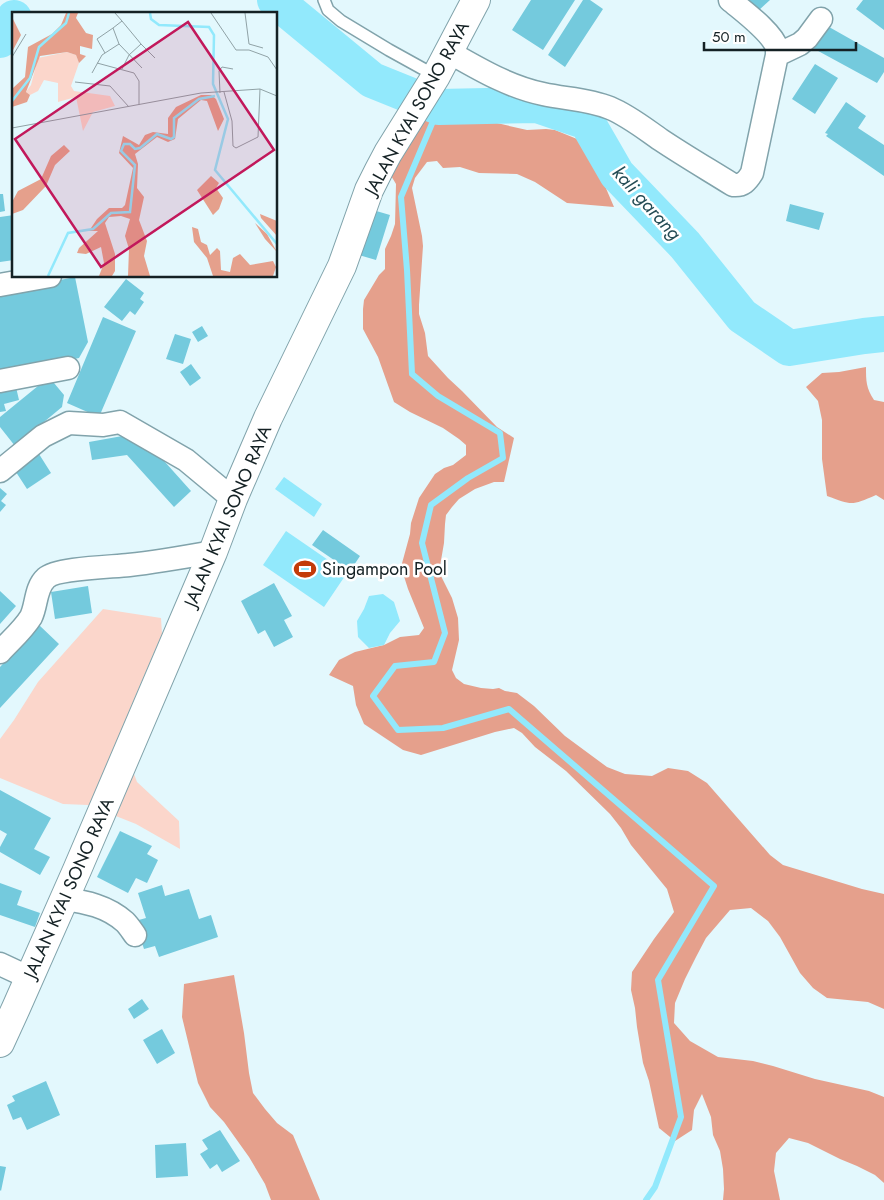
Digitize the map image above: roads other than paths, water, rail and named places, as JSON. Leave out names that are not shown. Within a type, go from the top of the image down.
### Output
[{"type":"street","name":"JALAN KYAI SONO RAYA","points":[[0,1043],[30,978],[213,552],[233,499],[268,418],[342,266],[369,190],[388,153],[431,85],[476,0]]},
{"type":"street","points":[[449,52],[489,75],[515,86],[542,94],[590,102],[610,108],[688,158],[733,185],[738,185],[744,183],[752,173],[777,56],[777,48],[770,36],[730,0]]},
{"type":"street","points":[[777,56],[800,44],[807,38],[821,19]]},
{"type":"street","points":[[0,285],[39,278]]},
{"type":"street","points":[[0,381],[68,368]]},
{"type":"street","points":[[3,461],[69,423],[102,425],[120,422],[186,460],[233,499]]},
{"type":"street","points":[[0,652],[31,617],[40,586],[46,578],[53,574],[213,552]]},
{"type":"street","points":[[64,899],[90,903],[109,911],[125,922],[135,935]]},
{"type":"street","points":[[0,964],[30,978]]},
{"type":"lane","points":[[324,0],[328,10],[341,21],[389,50],[431,85]]},
{"type":"water","name":"Singampon Pool","points":[[284,477],[322,504],[314,517],[275,489]]},
{"type":"water","name":"Singampon Pool","points":[[286,531],[347,573],[324,607],[263,565]]},
{"type":"water","name":"Singampon Pool","points":[[383,594],[394,602],[400,621],[390,633],[384,645],[369,648],[358,637],[357,621],[369,596]]},
{"type":"waterway","name":"kali garang","points":[[275,0],[372,80],[439,107],[537,105],[587,122],[617,174],[685,245],[742,316],[789,348],[884,334]]},
{"type":"waterway","name":"kali garang","points":[[0,40],[12,21]]},
{"type":"waterway","points":[[439,107],[401,197],[412,374],[438,396],[500,433],[503,458],[468,478],[431,505],[422,543],[445,633],[434,662],[395,666],[373,696],[398,730],[443,728],[509,709],[714,886],[658,980],[681,1117],[655,1187],[646,1200]]},
{"type":"place","name":"Singampon Pool","points":[[305,569]]}]
